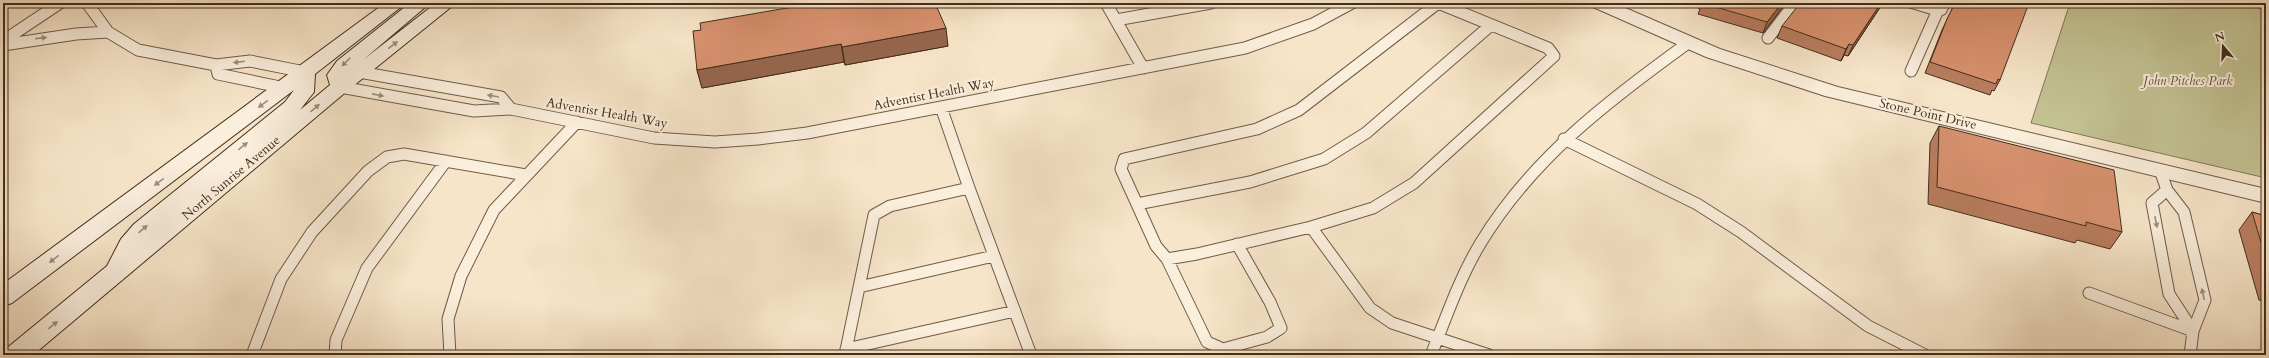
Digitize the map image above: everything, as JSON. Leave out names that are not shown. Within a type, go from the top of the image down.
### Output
[{"type":"main road","points":[[3,297],[12,283],[285,88],[397,3]]},
{"type":"main road","points":[[340,87],[337,75],[344,65],[421,3]]},
{"type":"main road","name":"North Sunrise Avenue","points":[[16,355],[116,274],[340,87],[447,3]]},
{"type":"main road","name":"Stone Point Drive","points":[[1599,3],[1688,43],[1750,67],[1832,92],[2266,196]]},
{"type":"main road","points":[[1914,3],[1940,7]]},
{"type":"main road","points":[[116,274],[135,236],[292,106],[304,92],[305,72]]},
{"type":"lane","points":[[3,41],[60,3]]},
{"type":"lane","points":[[87,3],[108,32],[138,50],[216,65],[250,61],[305,72]]},
{"type":"lane","points":[[1106,3],[1144,68]]},
{"type":"lane","points":[[1116,20],[1211,3]]},
{"type":"lane","name":"Adventist Health Way","points":[[340,87],[474,111],[511,109],[654,138],[715,142],[807,133],[1244,48],[1296,32],[1339,12],[1352,3]]},
{"type":"lane","points":[[1167,259],[1310,227],[1373,208],[1414,183],[1554,56],[1548,48],[1438,3],[1300,110],[1257,129],[1124,159],[1121,169],[1156,246],[1167,259],[1207,342],[1223,349],[1267,337],[1281,328],[1270,302],[1237,244]]},
{"type":"lane","points":[[1768,38],[1795,3]]},
{"type":"lane","points":[[1911,71],[1940,7]]},
{"type":"lane","points":[[1137,204],[1250,182],[1324,159],[1366,133],[1491,25]]},
{"type":"lane","points":[[3,45],[76,34],[108,32]]},
{"type":"lane","points":[[1431,355],[1463,276],[1480,244],[1519,187],[1564,139],[1611,98],[1688,43]]},
{"type":"lane","points":[[216,65],[218,74],[285,88]]},
{"type":"lane","points":[[359,72],[501,97],[511,109]]},
{"type":"lane","points":[[941,107],[969,188],[1031,355]]},
{"type":"lane","points":[[450,355],[448,319],[461,276],[494,210],[576,122]]},
{"type":"lane","points":[[1564,139],[1642,175],[1697,204],[1741,232],[1868,326],[1925,355]]},
{"type":"lane","points":[[252,355],[281,279],[312,232],[368,171],[387,157],[404,154],[526,175]]},
{"type":"lane","points":[[335,355],[336,340],[367,268],[446,161]]},
{"type":"lane","points":[[2160,170],[2167,190],[2184,212],[2205,300],[2193,331],[2190,355]]},
{"type":"lane","points":[[969,188],[890,206],[874,215],[845,352],[1014,311]]},
{"type":"lane","points":[[2167,190],[2152,203],[2169,294],[2193,331]]},
{"type":"lane","points":[[1310,227],[1370,308],[1392,323],[1489,355]]},
{"type":"lane","points":[[859,287],[994,256]]},
{"type":"lane","points":[[2089,293],[2193,331]]},
{"type":"green space","name":"John Pitches Park","points":[[2070,3],[2240,3],[2266,10],[2266,178],[2031,123]]},
{"type":"building","points":[[816,3],[935,3],[946,28],[842,47],[841,44],[697,70],[693,31],[701,30],[700,23]]},
{"type":"building","points":[[1702,3],[1782,3],[1767,22]]},
{"type":"building","points":[[1800,3],[1881,3],[1853,45],[1849,44],[1846,49],[1782,26]]},
{"type":"building","points":[[1955,3],[2029,3],[2000,80],[1998,79],[1996,84],[1930,62]]},
{"type":"building","points":[[1939,126],[2114,170],[2122,232],[2086,222],[2086,226],[1937,187]]},
{"type":"building","points":[[2252,212],[2266,216],[2266,259]]}]
